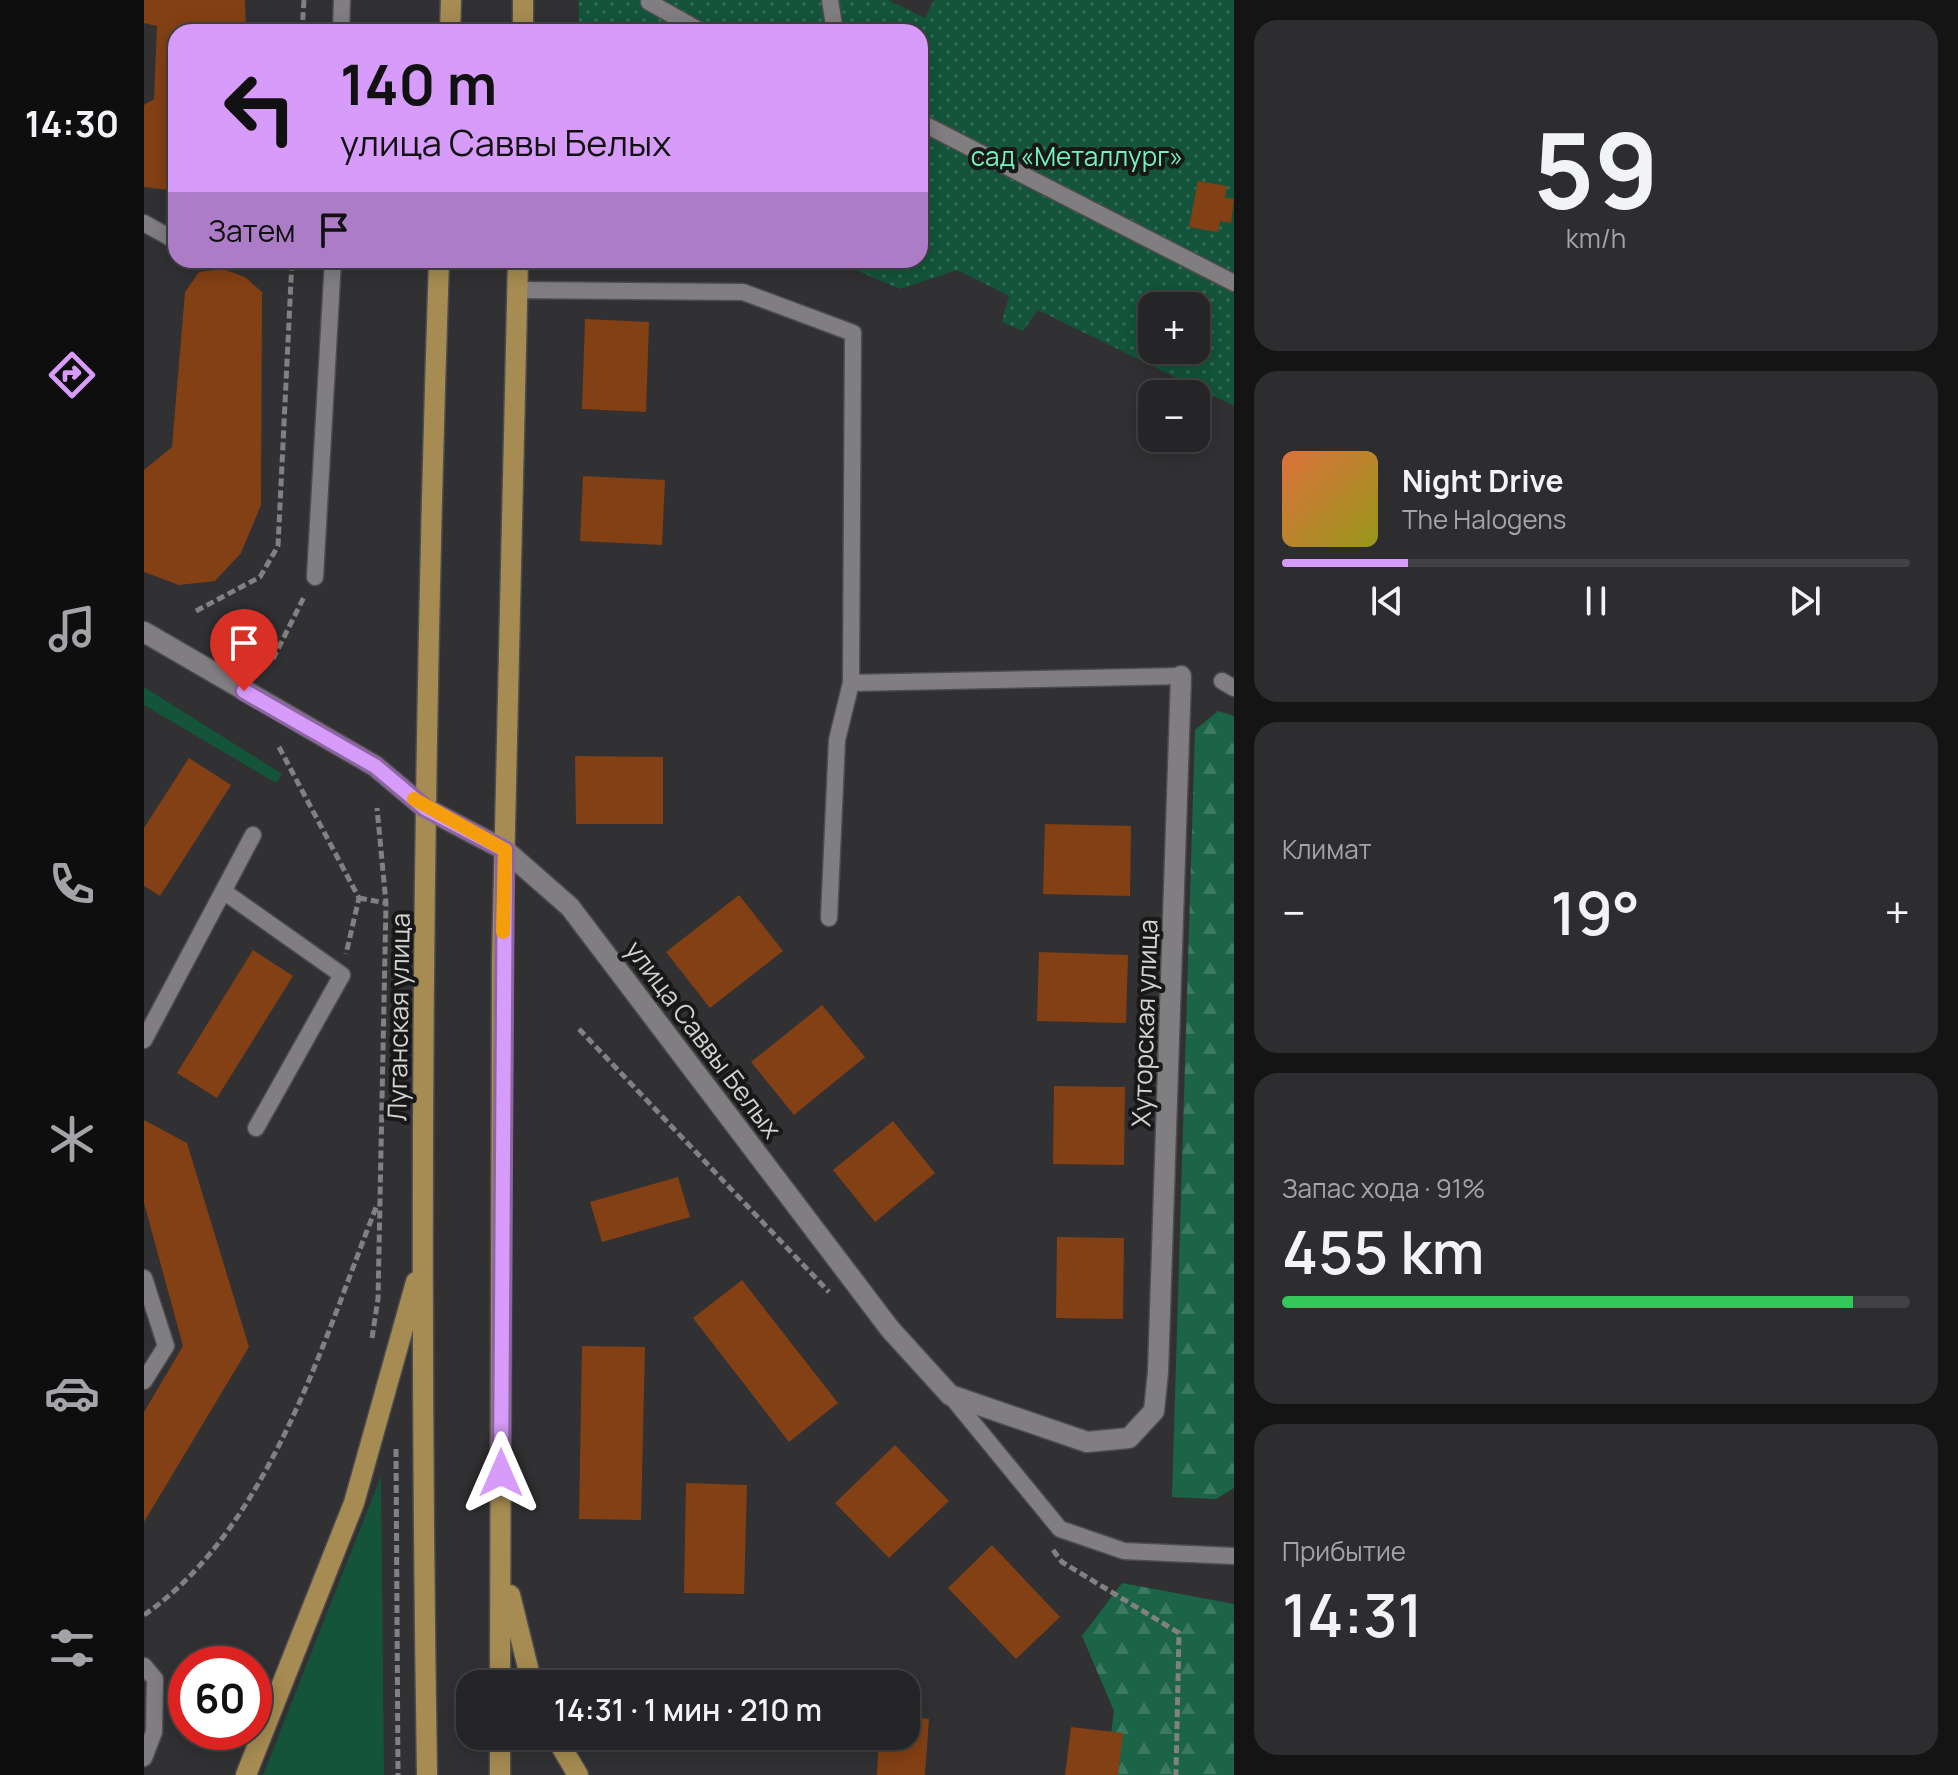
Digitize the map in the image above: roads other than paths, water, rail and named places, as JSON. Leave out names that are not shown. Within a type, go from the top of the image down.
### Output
[{"type":"main road","points":[[450,24],[451,0]]},
{"type":"main road","points":[[523,0],[523,24]]},
{"type":"main road","name":"Луганская улица","points":[[427,1775],[423,1259],[425,710],[439,268]]},
{"type":"main road","points":[[500,1670],[505,850],[518,268]]},
{"type":"main road","points":[[246,1775],[354,1503],[423,1259]]},
{"type":"main road","points":[[501,1503],[511,1609],[528,1670]]},
{"type":"main road","points":[[500,1750],[500,1775]]},
{"type":"main road","points":[[563,1750],[578,1775]]},
{"type":"street","name":"улица Саввы Белых","points":[[144,632],[375,766],[425,808],[505,850],[570,907],[890,1329],[950,1395],[1087,1442],[1129,1438],[1154,1411],[1158,1372]]},
{"type":"street","name":"Хуторская улица","points":[[1158,1372],[1181,676]]},
{"type":"lane","points":[[341,24],[342,0]]},
{"type":"lane","points":[[830,0],[834,24]]},
{"type":"lane","points":[[649,2],[688,24]]},
{"type":"lane","points":[[928,126],[1234,283]]},
{"type":"lane","points":[[144,223],[168,236]]},
{"type":"lane","points":[[315,577],[333,268]]},
{"type":"lane","points":[[518,290],[743,292],[853,333],[851,683],[837,740],[829,918]]},
{"type":"lane","points":[[851,683],[1181,676]]},
{"type":"lane","points":[[144,1040],[253,835]]},
{"type":"lane","points":[[223,891],[342,975],[256,1128]]},
{"type":"lane","points":[[144,1278],[166,1346],[144,1381]]},
{"type":"lane","points":[[950,1395],[1060,1529],[1124,1551],[1234,1556]]},
{"type":"lane","points":[[144,1666],[155,1679],[154,1732],[144,1758]]},
{"type":"park label","name":"сад «Металлург»","points":[[1077,156]]}]
